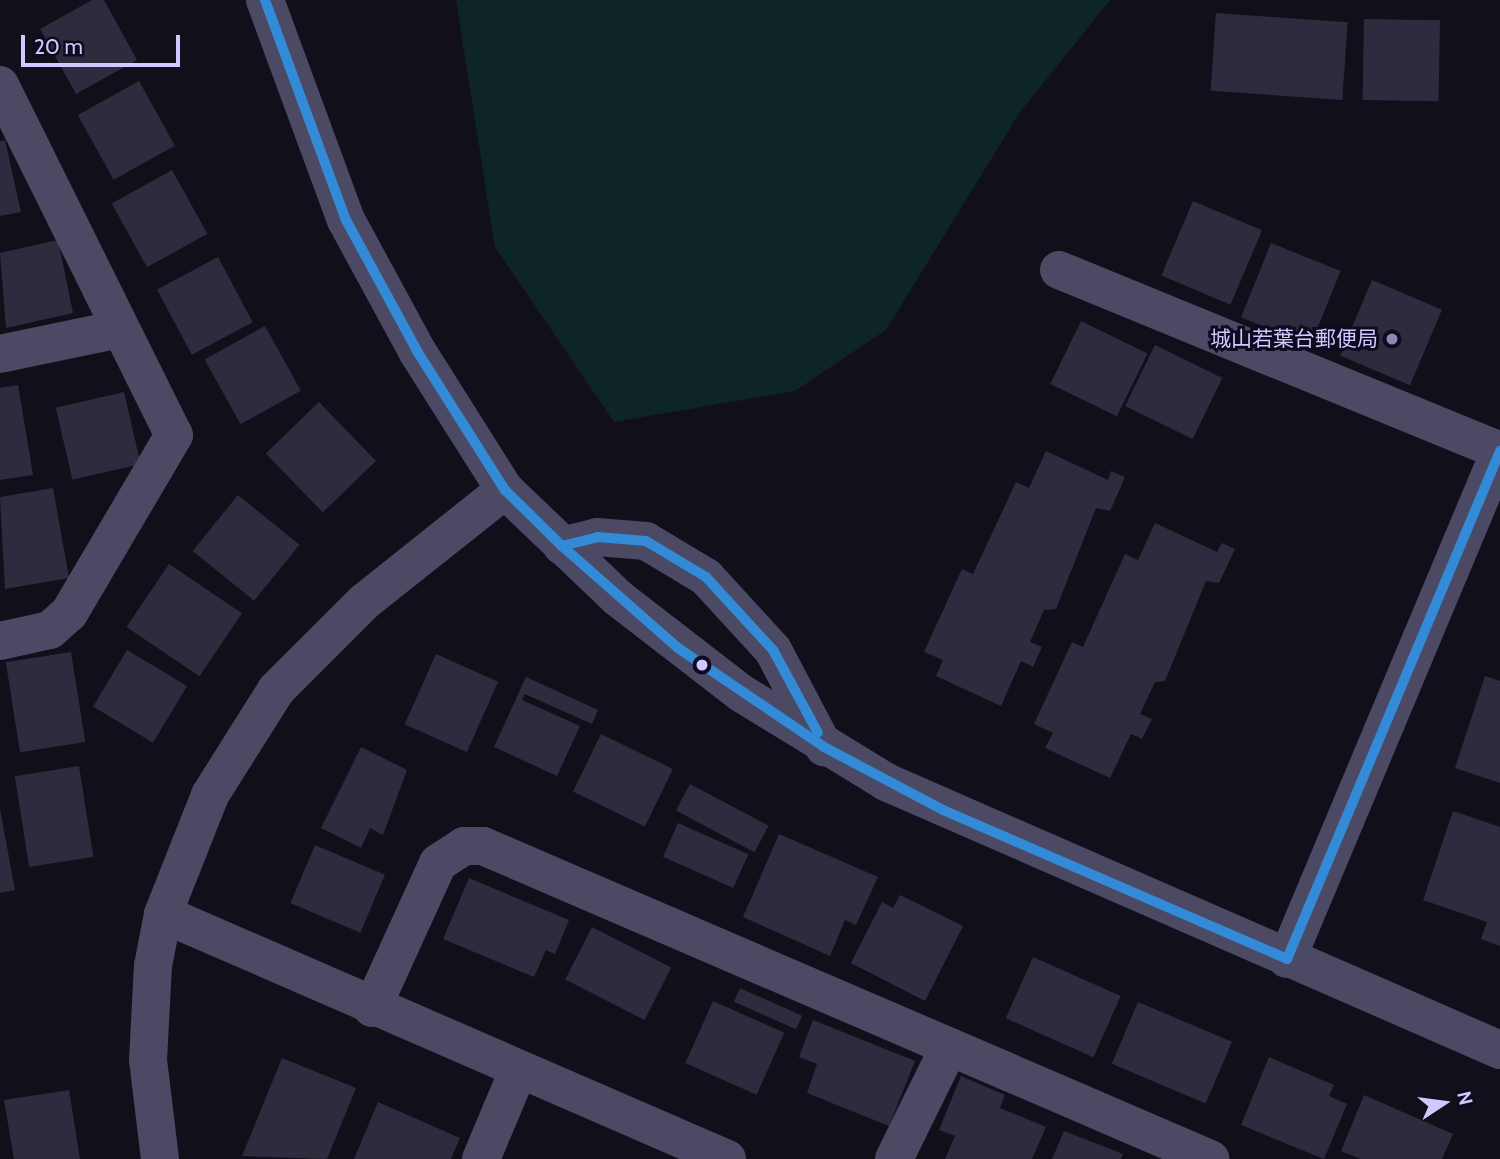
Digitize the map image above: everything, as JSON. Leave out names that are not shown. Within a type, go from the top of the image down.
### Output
[{"type":"street","points":[[265,0],[346,220],[417,351],[505,489],[562,546],[678,648],[824,747],[943,810],[1500,1050]]},
{"type":"street","points":[[0,85],[174,435],[69,613],[50,630],[0,641]]},
{"type":"street","points":[[1059,270],[1500,451],[1287,959]]},
{"type":"street","points":[[0,354],[120,329]]},
{"type":"street","points":[[160,1159],[148,1060],[163,914],[210,795],[276,690],[364,602],[505,489]]},
{"type":"street","points":[[562,546],[597,537],[646,541],[706,577],[773,650],[824,747]]},
{"type":"street","points":[[372,1008],[438,863],[464,845],[483,846],[1210,1159]]},
{"type":"street","points":[[163,914],[372,1008],[727,1159]]},
{"type":"street","points":[[894,1159],[949,1047]]},
{"type":"street","points":[[481,1159],[519,1071]]},
{"type":"green space","points":[[456,0],[1110,0],[1020,112],[886,330],[795,391],[614,422],[495,247]]},
{"type":"building","points":[[92,0],[104,0],[137,60],[76,94],[40,29]]},
{"type":"building","points":[[1216,13],[1348,22],[1342,100],[1211,91]]},
{"type":"building","points":[[1364,19],[1440,20],[1439,101],[1363,100]]},
{"type":"building","points":[[139,81],[175,146],[114,180],[78,115]]},
{"type":"building","points":[[5,140],[21,212],[0,216],[0,141]]},
{"type":"building","points":[[172,170],[207,234],[147,267],[112,203]]},
{"type":"building","points":[[1193,201],[1262,230],[1230,305],[1161,276]]},
{"type":"building","points":[[58,240],[73,313],[6,328],[0,253]]},
{"type":"building","points":[[1271,243],[1341,271],[1311,345],[1241,317]]},
{"type":"building","points":[[218,257],[253,322],[192,355],[157,289]]},
{"type":"building","points":[[1372,280],[1442,310],[1410,385],[1340,355]]},
{"type":"building","points":[[1081,321],[1148,353],[1117,416],[1050,384]]},
{"type":"building","points":[[265,326],[301,391],[241,424],[205,359]]},
{"type":"building","points":[[1155,345],[1222,378],[1193,439],[1125,406]]},
{"type":"building","points":[[18,385],[33,475],[0,480],[0,388]]},
{"type":"building","points":[[124,392],[141,464],[72,480],[56,408]]},
{"type":"building","points":[[319,402],[376,461],[323,512],[266,453]]},
{"type":"building","points":[[1046,451],[1108,480],[1111,471],[1125,477],[1110,511],[1096,508],[1056,609],[1044,610],[1030,642],[1042,647],[1033,667],[1021,661],[1001,706],[936,676],[943,660],[924,652],[962,569],[973,574],[1016,482],[1029,488]]},
{"type":"building","points":[[53,488],[69,578],[5,589],[0,497]]},
{"type":"building","points":[[238,495],[299,545],[254,601],[193,551]]},
{"type":"building","points":[[1155,523],[1217,552],[1222,543],[1235,549],[1219,583],[1206,581],[1165,681],[1155,682],[1140,714],[1152,719],[1142,739],[1131,734],[1110,778],[1045,748],[1053,733],[1034,724],[1072,642],[1083,647],[1125,554],[1138,560]]},
{"type":"building","points":[[169,564],[242,613],[199,676],[127,627]]},
{"type":"building","points":[[127,650],[187,686],[153,743],[93,707]]},
{"type":"building","points":[[71,652],[85,742],[20,752],[6,662]]},
{"type":"building","points":[[436,654],[498,682],[467,752],[405,724]]},
{"type":"building","points":[[1485,676],[1500,681],[1500,783],[1455,768]]},
{"type":"building","points":[[526,677],[598,710],[592,724],[525,694],[522,700],[580,726],[557,776],[494,747]]},
{"type":"building","points":[[601,734],[673,769],[645,827],[573,792]]},
{"type":"building","points":[[361,747],[407,770],[383,835],[370,828],[361,848],[321,828]]},
{"type":"building","points":[[79,766],[93,857],[29,867],[15,776]]},
{"type":"building","points":[[690,784],[769,826],[754,852],[676,810]]},
{"type":"building","points":[[0,809],[15,890],[0,893]]},
{"type":"building","points":[[1453,811],[1500,827],[1500,946],[1481,939],[1487,922],[1423,900]]},
{"type":"building","points":[[678,823],[748,854],[733,888],[663,857]]},
{"type":"building","points":[[779,834],[878,877],[856,925],[845,920],[830,956],[743,917]]},
{"type":"building","points":[[315,845],[385,875],[360,933],[290,903]]},
{"type":"building","points":[[469,878],[569,920],[555,954],[546,950],[534,977],[443,939]]},
{"type":"building","points":[[900,895],[963,926],[925,1001],[851,963],[882,902],[893,908]]},
{"type":"building","points":[[592,927],[671,967],[645,1020],[565,980]]},
{"type":"building","points":[[1033,957],[1121,996],[1093,1057],[1006,1018]]},
{"type":"building","points":[[740,988],[802,1016],[796,1029],[734,1002]]},
{"type":"building","points":[[713,1001],[784,1033],[757,1095],[685,1063]]},
{"type":"building","points":[[1138,1002],[1232,1042],[1206,1104],[1112,1064]]},
{"type":"building","points":[[813,1020],[915,1061],[889,1126],[807,1093],[817,1064],[799,1057]]},
{"type":"building","points":[[1269,1057],[1334,1085],[1329,1096],[1347,1104],[1324,1159],[1241,1125]]},
{"type":"building","points":[[282,1058],[356,1088],[327,1159],[242,1156]]},
{"type":"building","points":[[961,1076],[1005,1095],[1000,1108],[1046,1127],[1032,1159],[945,1159],[955,1136],[939,1130]]},
{"type":"building","points":[[69,1090],[80,1159],[14,1159],[4,1100]]},
{"type":"building","points":[[1364,1095],[1453,1134],[1442,1159],[1361,1159],[1341,1151]]},
{"type":"building","points":[[378,1102],[460,1138],[451,1159],[354,1159]]},
{"type":"building","points":[[1064,1131],[1123,1154],[1121,1159],[1052,1159]]},
{"type":"transit line","points":[[265,0],[346,220],[417,351],[505,490],[562,546],[678,648],[824,747],[943,810],[1287,959],[1500,451]]},
{"type":"transit line","points":[[562,546],[597,537],[646,541],[706,577],[773,650],[818,733]]},
{"type":"place","name":"城山若葉台郵便局","points":[[1392,339]]}]
